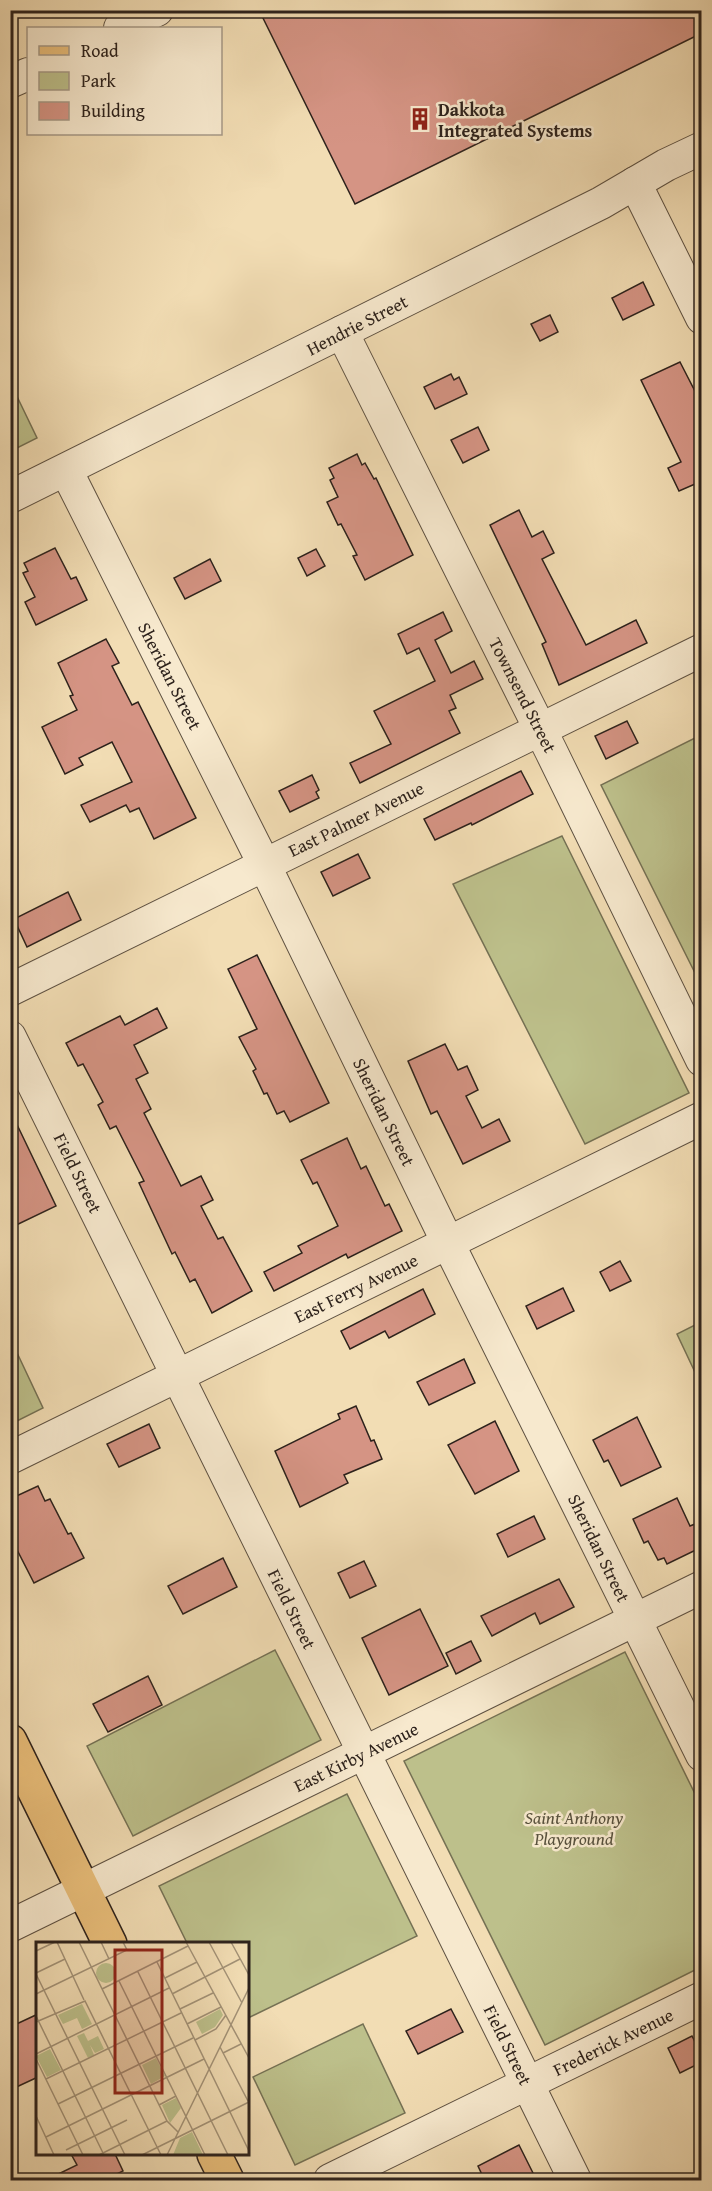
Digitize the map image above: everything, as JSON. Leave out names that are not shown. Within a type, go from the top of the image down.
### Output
[{"type":"main road","points":[[10,1741],[109,1942]]},
{"type":"main road","points":[[214,2155],[227,2181]]},
{"type":"street","points":[[122,27],[157,10]]},
{"type":"street","points":[[10,82],[27,74]]},
{"type":"street","name":"Hendrie Street","points":[[10,497],[601,203],[702,148]]},
{"type":"street","points":[[635,183],[702,318]]},
{"type":"street","name":"Townsend Street","points":[[342,332],[702,1060]]},
{"type":"street","name":"Sheridan Street","points":[[66,470],[264,864],[448,1243],[702,1755]]},
{"type":"street","name":"East Palmer Avenue","points":[[10,990],[702,650]]},
{"type":"street","name":"Field Street","points":[[10,1037],[575,2181]]},
{"type":"street","name":"East Ferry Avenue","points":[[10,1458],[702,1118]]},
{"type":"street","name":"East Kirby Avenue","points":[[10,1926],[702,1587]]},
{"type":"street","name":"Frederick Avenue","points":[[330,2181],[702,1998]]},
{"type":"green space","points":[[11,384],[37,438],[10,451]]},
{"type":"green space","points":[[701,735],[701,985],[601,785]]},
{"type":"green space","points":[[562,836],[689,1093],[585,1144],[453,884]]},
{"type":"green space","points":[[701,1322],[701,1385],[677,1334]]},
{"type":"green space","points":[[11,1340],[43,1408],[10,1424]]},
{"type":"green space","points":[[275,1650],[321,1740],[133,1836],[87,1746]]},
{"type":"green space","name":"Saint Anthony Playground","points":[[625,1652],[701,1806],[701,1967],[545,2045],[404,1761]]},
{"type":"green space","points":[[347,1794],[417,1936],[249,2018],[249,1942],[187,1942],[159,1886]]},
{"type":"green space","points":[[363,2024],[405,2113],[295,2165],[253,2077]]},
{"type":"building","name":"Dakkota Integrated Systems","points":[[259,10],[702,10],[702,33],[355,204]]},
{"type":"building","points":[[643,282],[654,305],[623,320],[612,298]]},
{"type":"building","points":[[550,315],[558,332],[540,341],[531,324]]},
{"type":"building","points":[[680,362],[702,405],[702,481],[679,491],[668,468],[681,462],[641,380]]},
{"type":"building","points":[[451,374],[454,380],[459,377],[467,394],[435,409],[424,387]]},
{"type":"building","points":[[478,427],[489,450],[463,463],[451,440]]},
{"type":"building","points":[[357,454],[362,465],[365,463],[374,479],[376,478],[413,555],[365,580],[353,556],[357,555],[327,502],[338,497],[330,480],[334,478],[329,468]]},
{"type":"building","points":[[519,510],[532,537],[543,531],[554,553],[542,559],[586,645],[636,620],[647,643],[559,685],[542,644],[546,642],[490,525]]},
{"type":"building","points":[[55,548],[71,579],[76,577],[87,600],[36,625],[25,602],[35,597],[23,573],[28,571],[24,563]]},
{"type":"building","points":[[316,549],[325,566],[307,576],[298,558]]},
{"type":"building","points":[[210,559],[221,581],[185,599],[174,578]]},
{"type":"building","points":[[443,612],[452,631],[435,640],[451,673],[474,661],[483,679],[450,695],[456,708],[449,711],[460,733],[360,783],[350,763],[391,744],[374,711],[435,681],[419,648],[407,654],[398,634]]},
{"type":"building","points":[[106,639],[119,663],[112,666],[132,705],[138,702],[196,818],[154,839],[139,808],[130,812],[126,805],[90,822],[81,805],[132,782],[112,742],[79,758],[83,765],[65,774],[42,727],[77,710],[70,696],[73,695],[58,663]]},
{"type":"building","points":[[627,721],[638,743],[606,759],[595,736]]},
{"type":"building","points":[[521,771],[533,794],[472,825],[471,823],[435,840],[424,819]]},
{"type":"building","points":[[312,775],[319,790],[316,792],[319,798],[290,812],[279,791]]},
{"type":"building","points":[[358,854],[370,878],[333,896],[321,872]]},
{"type":"building","points":[[68,892],[81,920],[27,947],[14,919]]},
{"type":"building","points":[[257,955],[329,1103],[290,1122],[284,1111],[277,1114],[267,1093],[264,1094],[253,1071],[256,1069],[239,1037],[257,1029],[228,969]]},
{"type":"building","points":[[157,1008],[167,1028],[134,1045],[148,1073],[136,1079],[151,1109],[144,1113],[181,1186],[201,1176],[213,1200],[201,1206],[218,1239],[223,1237],[252,1291],[212,1313],[195,1279],[190,1282],[175,1252],[172,1254],[139,1183],[144,1181],[116,1126],[110,1129],[98,1105],[103,1102],[83,1064],[78,1066],[66,1043],[120,1016],[125,1025]]},
{"type":"building","points":[[445,1044],[458,1070],[467,1066],[478,1090],[466,1096],[482,1128],[499,1119],[510,1141],[463,1164],[437,1111],[431,1114],[408,1061]]},
{"type":"building","points":[[10,1110],[56,1206],[10,1228]]},
{"type":"building","points":[[347,1138],[361,1169],[366,1166],[385,1206],[389,1204],[402,1231],[348,1258],[346,1254],[274,1291],[264,1272],[302,1253],[298,1246],[338,1226],[317,1182],[313,1184],[301,1160]]},
{"type":"building","points":[[620,1261],[631,1281],[610,1291],[600,1272]]},
{"type":"building","points":[[563,1288],[574,1311],[537,1329],[526,1306]]},
{"type":"building","points":[[423,1289],[435,1314],[389,1338],[385,1331],[350,1349],[341,1331]]},
{"type":"building","points":[[464,1359],[475,1383],[429,1405],[417,1382]]},
{"type":"building","points":[[356,1406],[371,1441],[374,1440],[382,1459],[344,1475],[348,1483],[300,1507],[275,1451],[340,1419],[338,1414]]},
{"type":"building","points":[[637,1417],[661,1467],[621,1486],[608,1460],[604,1462],[593,1440]]},
{"type":"building","points":[[495,1421],[519,1471],[475,1494],[448,1445]]},
{"type":"building","points":[[149,1424],[160,1448],[119,1467],[107,1444]]},
{"type":"building","points":[[38,1486],[45,1501],[50,1499],[68,1534],[71,1533],[84,1558],[34,1583],[10,1536],[10,1499]]},
{"type":"building","points":[[677,1498],[690,1526],[695,1524],[702,1537],[702,1547],[667,1564],[664,1558],[658,1560],[648,1541],[644,1543],[633,1519]]},
{"type":"building","points":[[534,1516],[545,1539],[508,1557],[497,1534]]},
{"type":"building","points":[[223,1558],[237,1587],[183,1614],[168,1586]]},
{"type":"building","points":[[364,1561],[376,1586],[350,1598],[338,1573]]},
{"type":"building","points":[[559,1579],[574,1607],[540,1624],[535,1613],[492,1636],[481,1616]]},
{"type":"building","points":[[420,1609],[448,1666],[389,1695],[362,1638]]},
{"type":"building","points":[[471,1641],[481,1661],[456,1674],[446,1653]]},
{"type":"building","points":[[148,1676],[162,1705],[108,1732],[93,1704]]},
{"type":"building","points":[[451,2009],[463,2032],[418,2054],[406,2031]]},
{"type":"building","points":[[36,2015],[36,2078],[10,2090],[10,2062],[16,2059],[10,2046],[10,2027]]},
{"type":"building","points":[[692,2036],[702,2056],[702,2062],[680,2073],[668,2048]]},
{"type":"building","points":[[519,2145],[537,2181],[485,2181],[478,2166]]},
{"type":"building","points":[[72,2155],[115,2155],[123,2171],[103,2181],[44,2181],[77,2165]]},
{"type":"place","name":"Dakkota Integrated Systems","points":[[420,119]]}]
